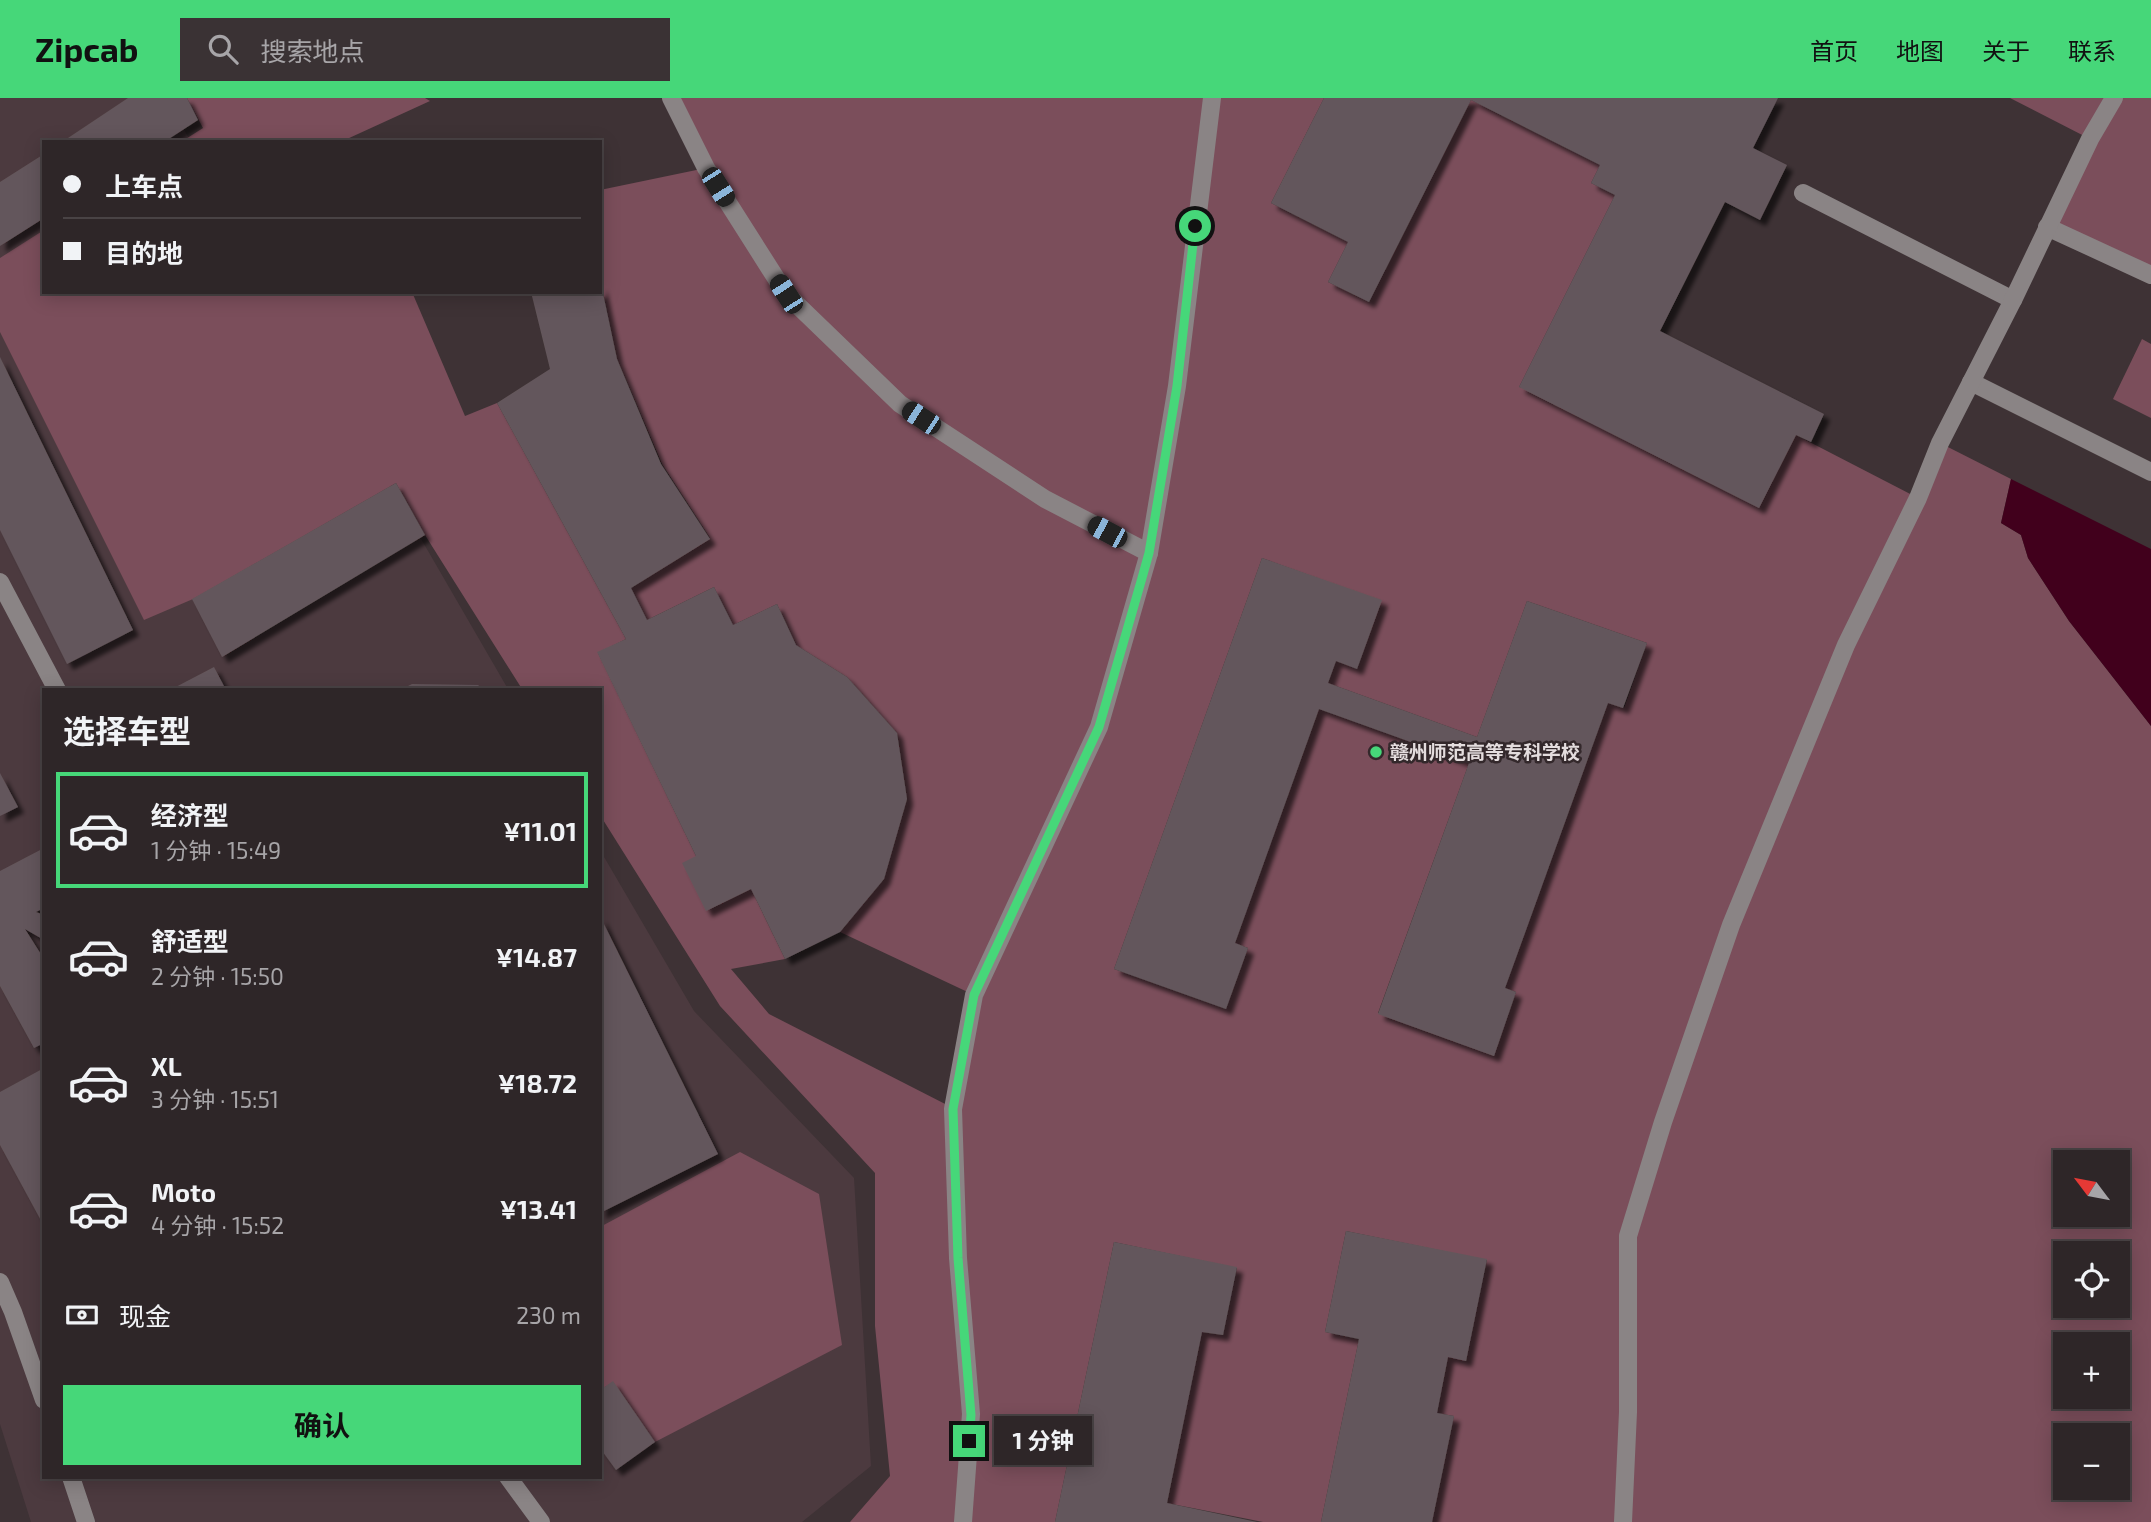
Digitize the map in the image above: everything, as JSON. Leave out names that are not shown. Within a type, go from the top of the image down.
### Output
[{"type":"street","points":[[671,98],[706,168],[786,294],[900,404],[1045,499],[1149,553]]},
{"type":"street","points":[[963,1522],[971,1415],[958,1258],[953,1109],[974,995],[1099,727],[1149,553],[1177,386],[1212,98]]},
{"type":"street","points":[[1623,1522],[1628,1412],[1628,1236],[1663,1122],[1731,925],[1846,645],[1918,498],[1940,443],[2013,300],[2090,139],[2113,98]]},
{"type":"street","points":[[1803,194],[2013,300]]},
{"type":"street","points":[[2047,227],[2151,275]]},
{"type":"street","points":[[1971,382],[2151,472]]},
{"type":"street","points":[[0,582],[56,688]]},
{"type":"street","points":[[0,1282],[42,1394]]},
{"type":"street","points":[[72,1479],[86,1522]]},
{"type":"street","points":[[509,1479],[541,1522]]},
{"type":"shaded area","points":[[0,98],[166,98],[190,140],[42,140],[42,294],[279,294],[507,688],[42,688],[42,1479],[602,1479],[602,853],[694,1011],[854,1178],[871,1466],[802,1522],[31,1522],[0,1424]]},
{"type":"shaded area","points":[[187,98],[425,98],[430,101],[347,140],[184,140],[203,128]]},
{"type":"shaded area","name":"赣州师范高等专科学校","points":[[671,98],[1324,98],[1271,203],[1348,242],[1328,282],[1369,302],[1471,100],[1600,165],[1591,183],[1615,195],[1519,387],[1796,435],[1918,498],[1940,443],[2011,479],[2001,523],[2021,535],[2028,558],[2069,621],[2151,726],[2151,1522],[1432,1522],[1454,1416],[1437,1413],[1448,1357],[1466,1360],[1487,1260],[1346,1231],[1325,1332],[1359,1339],[1321,1522],[1263,1522],[1167,1503],[1202,1332],[1223,1335],[1237,1268],[1114,1242],[1055,1522],[850,1522],[890,1476],[875,1326],[875,1173],[720,1006],[602,818],[602,688],[521,688],[425,535],[396,483],[193,599],[144,620],[0,332],[0,258],[42,231],[42,294],[413,294],[465,416],[497,403],[626,639],[598,653],[696,856],[751,889],[785,959],[731,969],[769,1014],[953,1108],[974,995],[840,932],[884,879],[907,799],[897,733],[847,677],[796,645],[777,604],[733,625],[714,587],[647,620],[631,588],[710,538],[662,464],[617,359],[602,288],[602,190],[706,168]],"holes":[[[1262,558],[1381,601],[1357,669],[1336,661],[1328,683],[1477,737],[1527,601],[1647,643],[1624,708],[1608,703],[1505,988],[1516,992],[1494,1055],[1378,1013],[1469,763],[1319,709],[1235,943],[1248,948],[1226,1009],[1114,969]]]},
{"type":"shaded area","points":[[2010,98],[2151,98],[2151,275],[2047,227],[2090,139]]},
{"type":"shaded area","points":[[2142,339],[2151,344],[2151,418],[2113,399]]},
{"type":"shaded area","points":[[2011,479],[2151,549],[2151,726],[2069,621],[2028,558],[2021,535],[2001,523]]},
{"type":"shaded area","points":[[740,1152],[819,1194],[842,1345],[655,1442],[613,1382],[602,1389],[602,1226]]},
{"type":"building","points":[[128,98],[187,98],[198,120],[167,140],[65,140]]},
{"type":"building","points":[[1324,98],[1778,98],[1753,148],[1787,165],[1760,220],[1725,202],[1660,331],[1824,414],[1811,442],[1796,435],[1759,508],[1519,387],[1615,195],[1591,183],[1600,165],[1471,100],[1369,302],[1328,282],[1348,242],[1271,203]]},
{"type":"building","points":[[42,155],[42,219],[0,246],[0,182]]},
{"type":"building","points":[[602,289],[617,359],[661,464],[710,539],[631,588],[647,620],[714,587],[733,625],[777,604],[796,645],[847,677],[897,733],[907,799],[884,879],[840,932],[785,959],[751,889],[706,911],[682,863],[696,856],[597,652],[626,639],[497,403],[550,369],[531,294],[602,294]]},
{"type":"building","points":[[0,357],[133,630],[67,664],[0,530]]},
{"type":"building","points":[[396,483],[425,535],[222,657],[192,599]]},
{"type":"building","points":[[1262,558],[1382,600],[1357,669],[1336,661],[1328,683],[1477,737],[1527,601],[1647,643],[1623,708],[1608,703],[1505,988],[1516,992],[1494,1056],[1378,1014],[1469,763],[1319,709],[1235,943],[1248,948],[1226,1009],[1114,969]]},
{"type":"building","points":[[214,667],[225,688],[174,688]]},
{"type":"building","points":[[412,684],[478,685],[482,688],[404,688]]},
{"type":"building","points":[[0,773],[18,807],[0,816]]},
{"type":"building","points":[[42,849],[42,909],[36,912],[42,914],[42,939],[25,929],[42,956],[42,1044],[34,1048],[0,986],[0,871]]},
{"type":"building","points":[[602,920],[718,1154],[602,1212]]},
{"type":"building","points":[[42,1069],[42,1222],[0,1145],[0,1092]]},
{"type":"building","points":[[1346,1231],[1487,1259],[1466,1361],[1448,1357],[1437,1413],[1454,1416],[1432,1522],[1321,1522],[1359,1339],[1325,1332]]},
{"type":"building","points":[[1114,1242],[1237,1267],[1223,1335],[1202,1332],[1167,1503],[1257,1522],[1055,1522]]},
{"type":"building","points":[[613,1381],[655,1442],[616,1470],[602,1451],[602,1389]]},
{"type":"place","name":"赣州师范高等专科学校","points":[[1376,752]]},
{"type":"route","points":[[969,1441],[971,1415],[958,1258],[953,1109],[974,995],[1099,727],[1142,578],[1149,553],[1177,386],[1195,226]]}]
